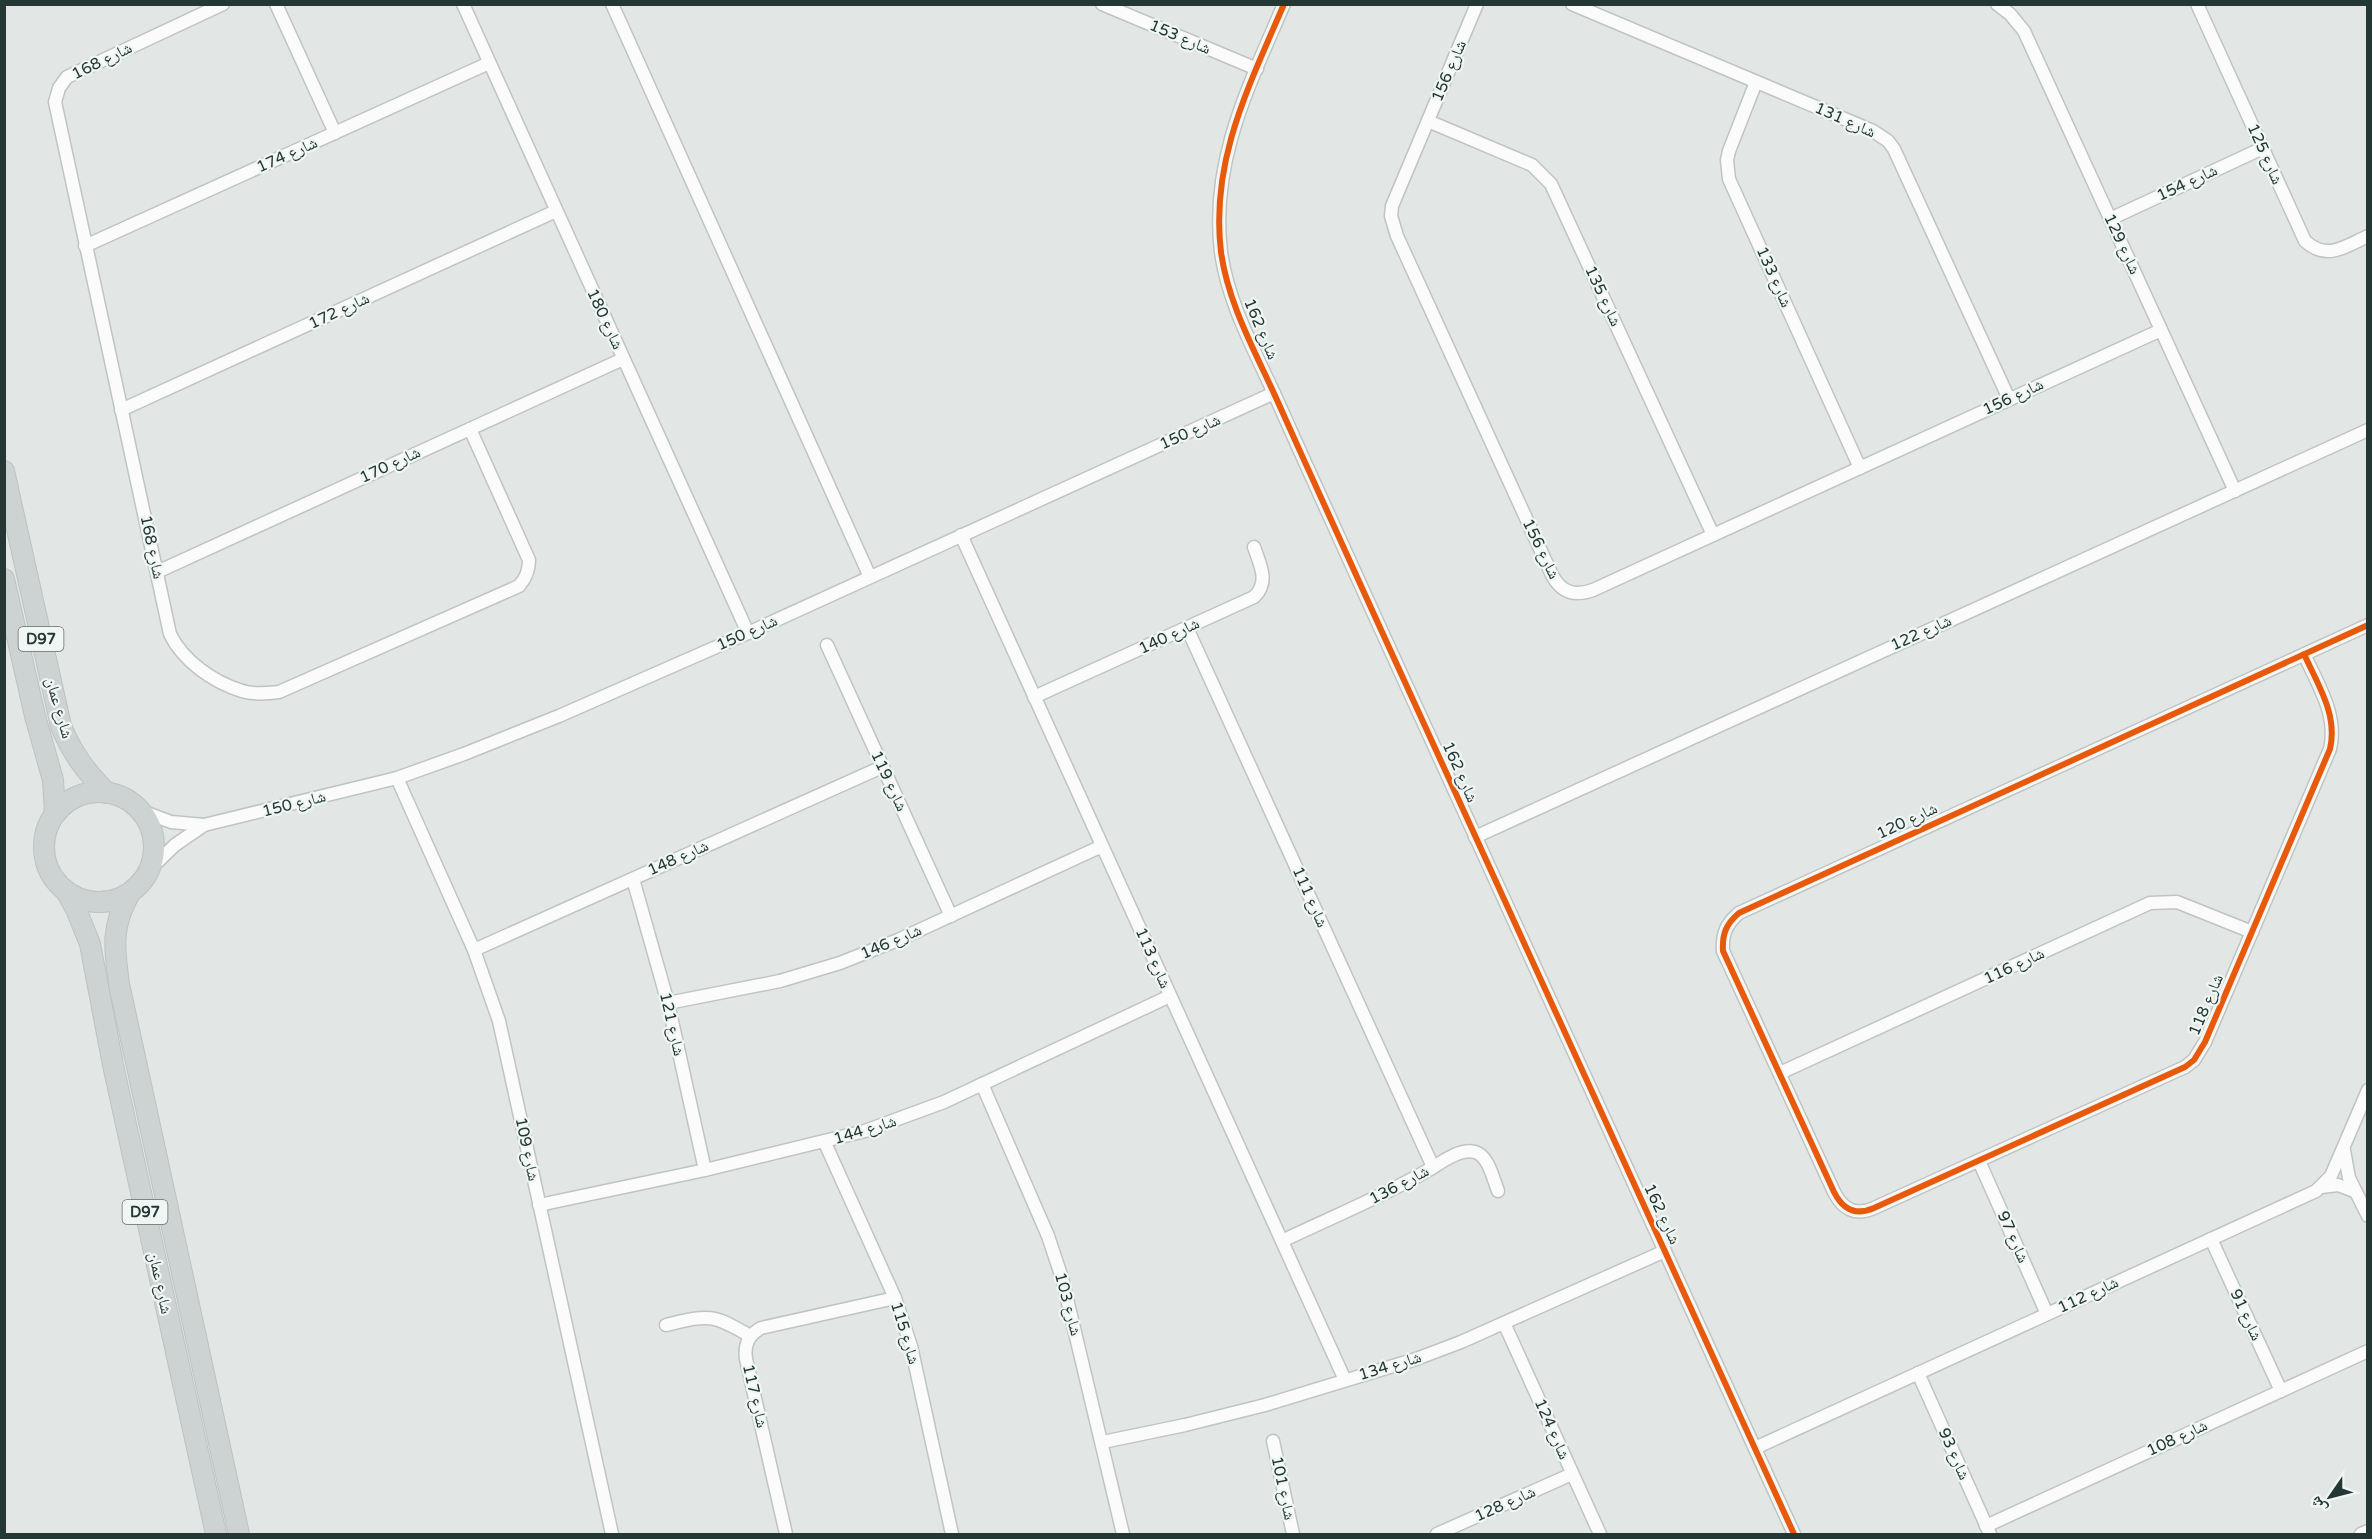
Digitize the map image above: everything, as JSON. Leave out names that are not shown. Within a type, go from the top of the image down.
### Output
[{"type":"main road","name":"شارع عمان","points":[[4,471],[61,726],[72,751],[87,774],[107,793]]},
{"type":"main road","name":"شارع عمان","points":[[4,579],[35,716],[50,764],[55,814]]},
{"type":"main road","points":[[92,792],[107,793],[124,798],[139,810],[148,823],[153,838],[154,855],[141,883],[130,893],[115,900],[99,903],[82,900],[67,893],[56,883],[48,870],[44,856],[44,841],[47,827],[65,803],[92,792]]},
{"type":"main road","name":"شارع عمان","points":[[67,893],[84,926],[92,953],[107,1040],[216,1534]]},
{"type":"main road","name":"شارع عمان","points":[[130,893],[122,908],[115,933],[119,984],[239,1534]]},
{"type":"street","name":"شارع 168","points":[[223,4],[67,77],[59,88],[55,102],[56,116],[170,634],[176,647],[185,658],[242,691],[261,694],[279,692],[519,586],[529,570],[529,560],[470,429]]},
{"type":"street","points":[[276,4],[335,134]]},
{"type":"street","name":"شارع 180","points":[[463,4],[748,633]]},
{"type":"street","points":[[612,4],[870,577]]},
{"type":"street","name":"شارع 153","points":[[1102,4],[1257,69]]},
{"type":"street","name":"شارع 162","points":[[1284,4],[1234,126],[1225,158],[1220,191],[1219,224],[1222,258],[1230,290],[1274,393],[1475,837],[1794,1534]]},
{"type":"street","name":"شارع 156","points":[[1477,4],[1392,206],[1393,227],[1557,584],[1564,590],[1574,594],[1584,594],[2161,330]]},
{"type":"street","name":"شارع 131","points":[[1572,4],[1873,131],[1888,141],[1894,149],[2009,399]]},
{"type":"street","name":"شارع 129","points":[[1997,4],[2010,14],[2024,31],[2235,491]]},
{"type":"street","name":"شارع 125","points":[[2197,4],[2304,241],[2313,248],[2333,251],[2367,236]]},
{"type":"street","name":"شارع 174","points":[[85,246],[489,63]]},
{"type":"street","name":"شارع 133","points":[[1756,82],[1729,151],[1727,160],[1729,179],[1860,468]]},
{"type":"street","name":"شارع 135","points":[[1428,121],[1532,165],[1551,184],[1713,535]]},
{"type":"street","name":"شارع 154","points":[[2110,219],[2263,148]]},
{"type":"street","name":"شارع 172","points":[[121,410],[556,211]]},
{"type":"street","name":"شارع 170","points":[[157,572],[623,359]]},
{"type":"street","name":"شارع 150","points":[[139,810],[171,822],[204,825],[397,778],[550,720],[748,633],[1274,393]]},
{"type":"street","name":"شارع 122","points":[[1475,837],[2367,430]]},
{"type":"street","name":"شارع 113","points":[[961,535],[1345,1380]]},
{"type":"street","name":"شارع 140","points":[[1034,697],[1254,597],[1260,592],[1264,577],[1254,547]]},
{"type":"street","name":"شارع 120","points":[[1834,1192],[1724,951],[1725,930],[1738,913],[2367,625]]},
{"type":"street","name":"شارع 111","points":[[1187,628],[1433,1167]]},
{"type":"street","name":"شارع 119","points":[[827,645],[951,916]]},
{"type":"street","name":"شارع 118","points":[[1834,1192],[1839,1202],[1846,1208],[1855,1212],[1865,1212],[2194,1060],[2205,1042],[2333,738],[2331,716],[2304,654]]},
{"type":"street","name":"شارع 148","points":[[474,950],[882,767]]},
{"type":"street","name":"شارع 109","points":[[397,778],[474,950],[499,1021],[612,1534]]},
{"type":"street","name":"شارع 150","points":[[149,870],[175,845],[204,825]]},
{"type":"street","name":"شارع 146","points":[[668,1003],[780,981],[869,952],[1102,846]]},
{"type":"street","name":"شارع 121","points":[[633,879],[668,1003],[705,1170]]},
{"type":"street","name":"شارع 116","points":[[1780,1073],[2150,903],[2177,902],[2252,932]]},
{"type":"street","name":"شارع 144","points":[[539,1205],[825,1143],[905,1118],[1170,996]]},
{"type":"street","name":"شارع 103","points":[[982,1084],[1056,1260],[1103,1442],[1123,1534]]},
{"type":"street","points":[[2321,1187],[2331,1176],[2344,1150],[2367,1090]]},
{"type":"street","name":"شارع 115","points":[[825,1143],[895,1298],[911,1346],[952,1534]]},
{"type":"street","points":[[2344,1150],[2349,1178],[2367,1216]]},
{"type":"street","name":"شارع 136","points":[[1282,1241],[1405,1184],[1433,1167],[1466,1152],[1479,1154],[1484,1158],[1498,1191]]},
{"type":"street","name":"شارع 97","points":[[1979,1161],[2047,1314]]},
{"type":"street","points":[[2321,1187],[2338,1185],[2355,1191]]},
{"type":"street","name":"شارع 112","points":[[1755,1448],[2321,1187]]},
{"type":"street","name":"شارع 91","points":[[2211,1239],[2281,1391]]},
{"type":"street","name":"شارع 134","points":[[1103,1442],[1265,1405],[1416,1359],[1504,1323],[1665,1251]]},
{"type":"street","points":[[666,1325],[713,1317],[750,1336],[761,1328],[895,1298]]},
{"type":"street","name":"شارع 124","points":[[1504,1323],[1600,1534]]},
{"type":"street","name":"شارع 117","points":[[750,1336],[745,1352],[786,1534]]},
{"type":"street","name":"شارع 108","points":[[1988,1530],[2367,1351]]},
{"type":"street","name":"شارع 93","points":[[1918,1373],[1988,1530]]},
{"type":"street","name":"شارع 101","points":[[1273,1441],[1293,1534]]},
{"type":"street","name":"شارع 128","points":[[1437,1534],[1572,1474]]},
{"type":"street","points":[[2361,1534],[2367,1532]]},
{"type":"cycle path","points":[[1284,4],[1235,125],[1221,186],[1219,219],[1221,252],[1236,309],[1794,1534]]},
{"type":"cycle path","points":[[2304,654],[2309,666],[2315,677],[2325,700],[2329,712],[2332,736],[2330,749],[2205,1042],[2194,1060],[2185,1067],[1874,1208],[1856,1211],[1846,1207],[1834,1192],[1723,951],[1726,930],[1735,917],[1739,913],[2368,625]]}]
